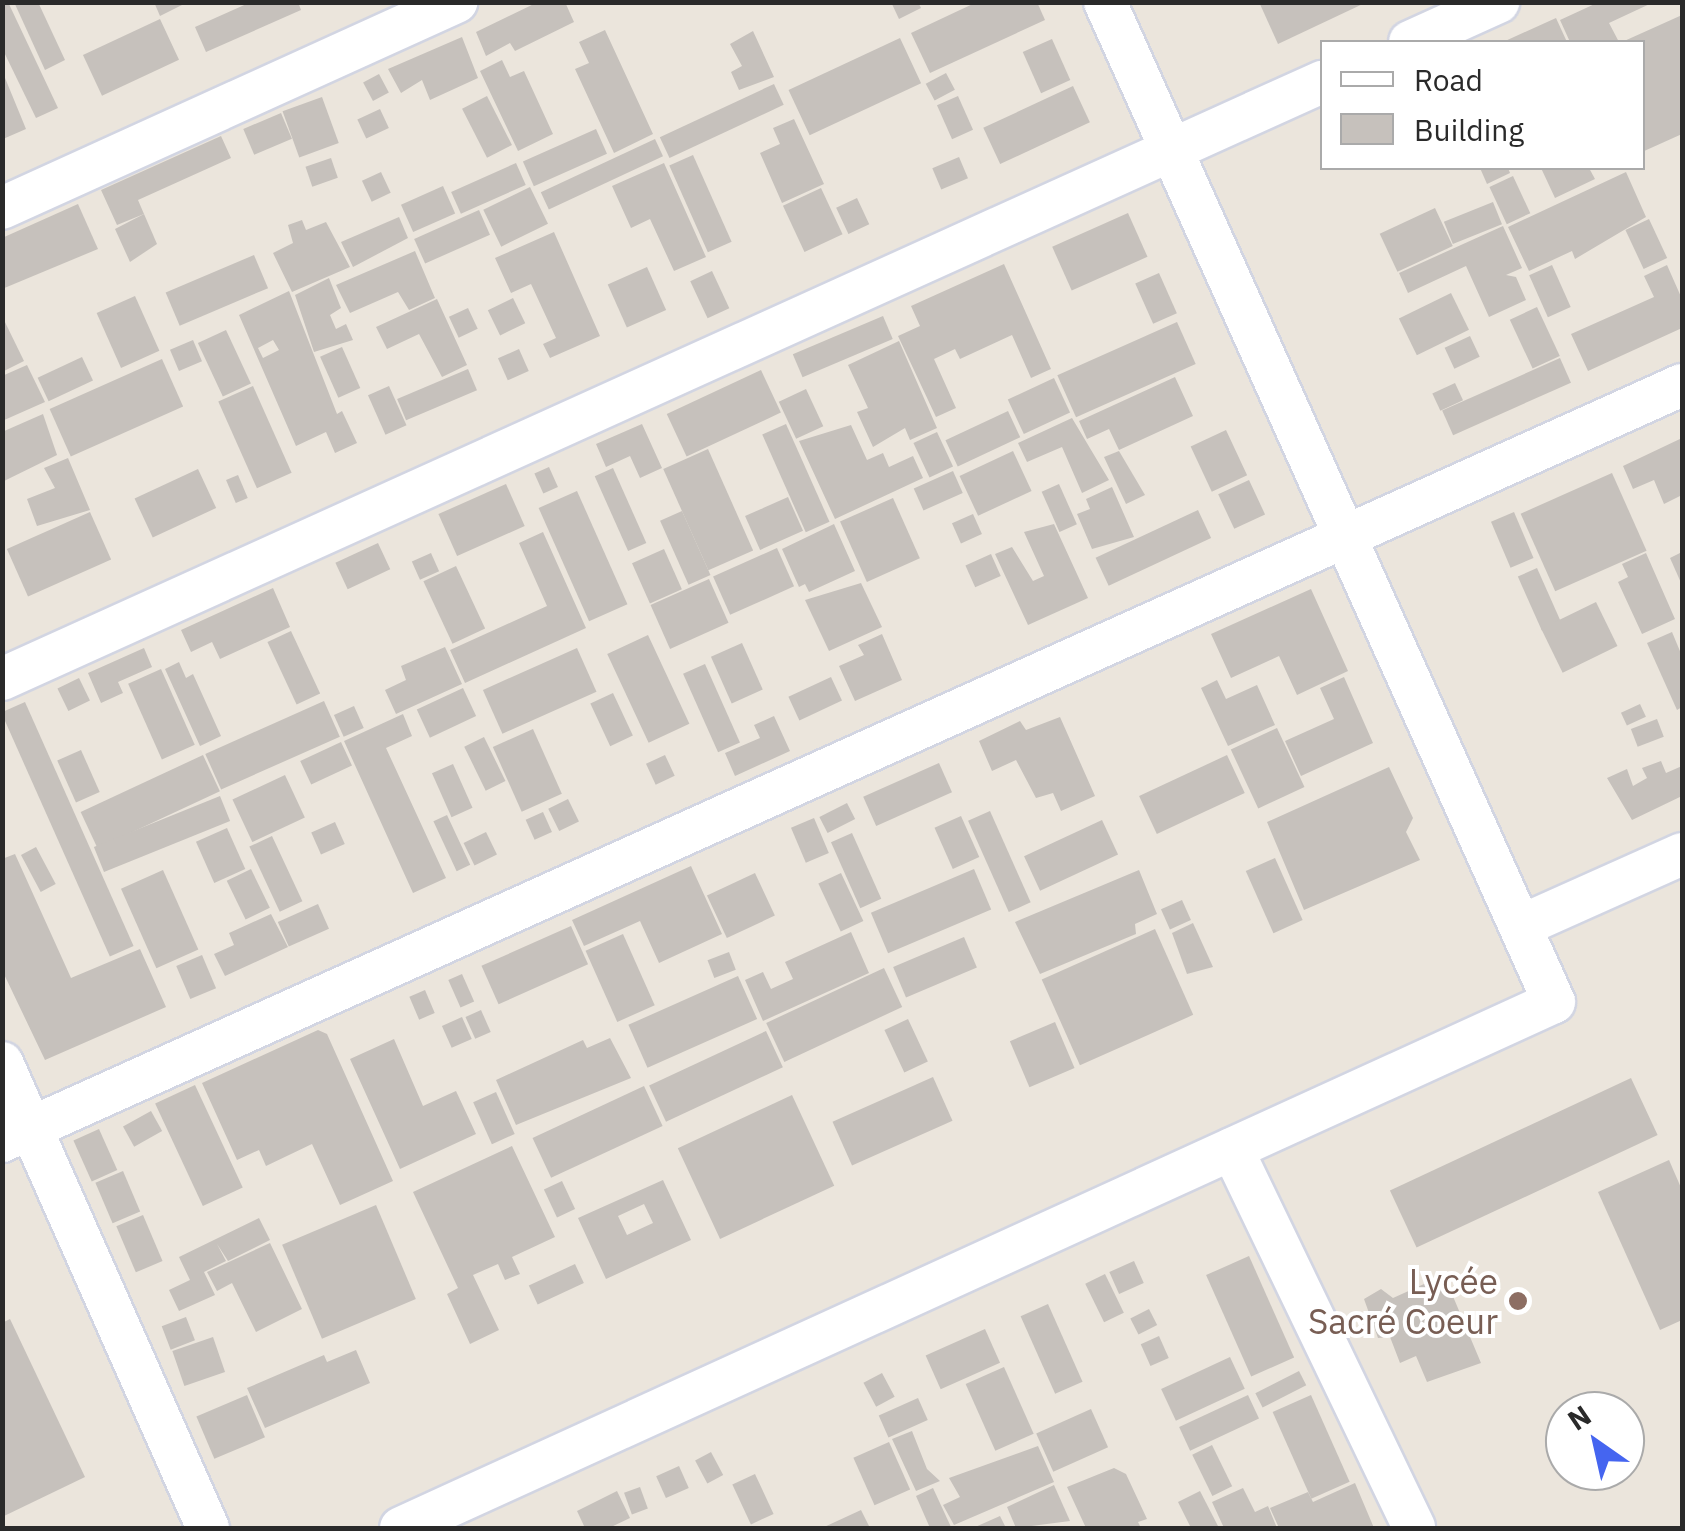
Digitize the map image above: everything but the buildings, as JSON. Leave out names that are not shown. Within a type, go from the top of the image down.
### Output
[{"type":"street","points":[[2,208],[456,2]]},
{"type":"street","points":[[401,1528],[1554,1002],[1105,2]]},
{"type":"street","points":[[1414,40],[1498,2]]},
{"type":"street","points":[[2,679],[1320,83]]},
{"type":"street","points":[[17,1135],[1682,385]]},
{"type":"street","points":[[1521,926],[1682,854]]},
{"type":"street","points":[[2,1062],[17,1135],[208,1528]]},
{"type":"street","points":[[1232,1149],[1414,1528]]},
{"type":"place","name":"Lycée Sacré Coeur","points":[[1518,1301]]}]
